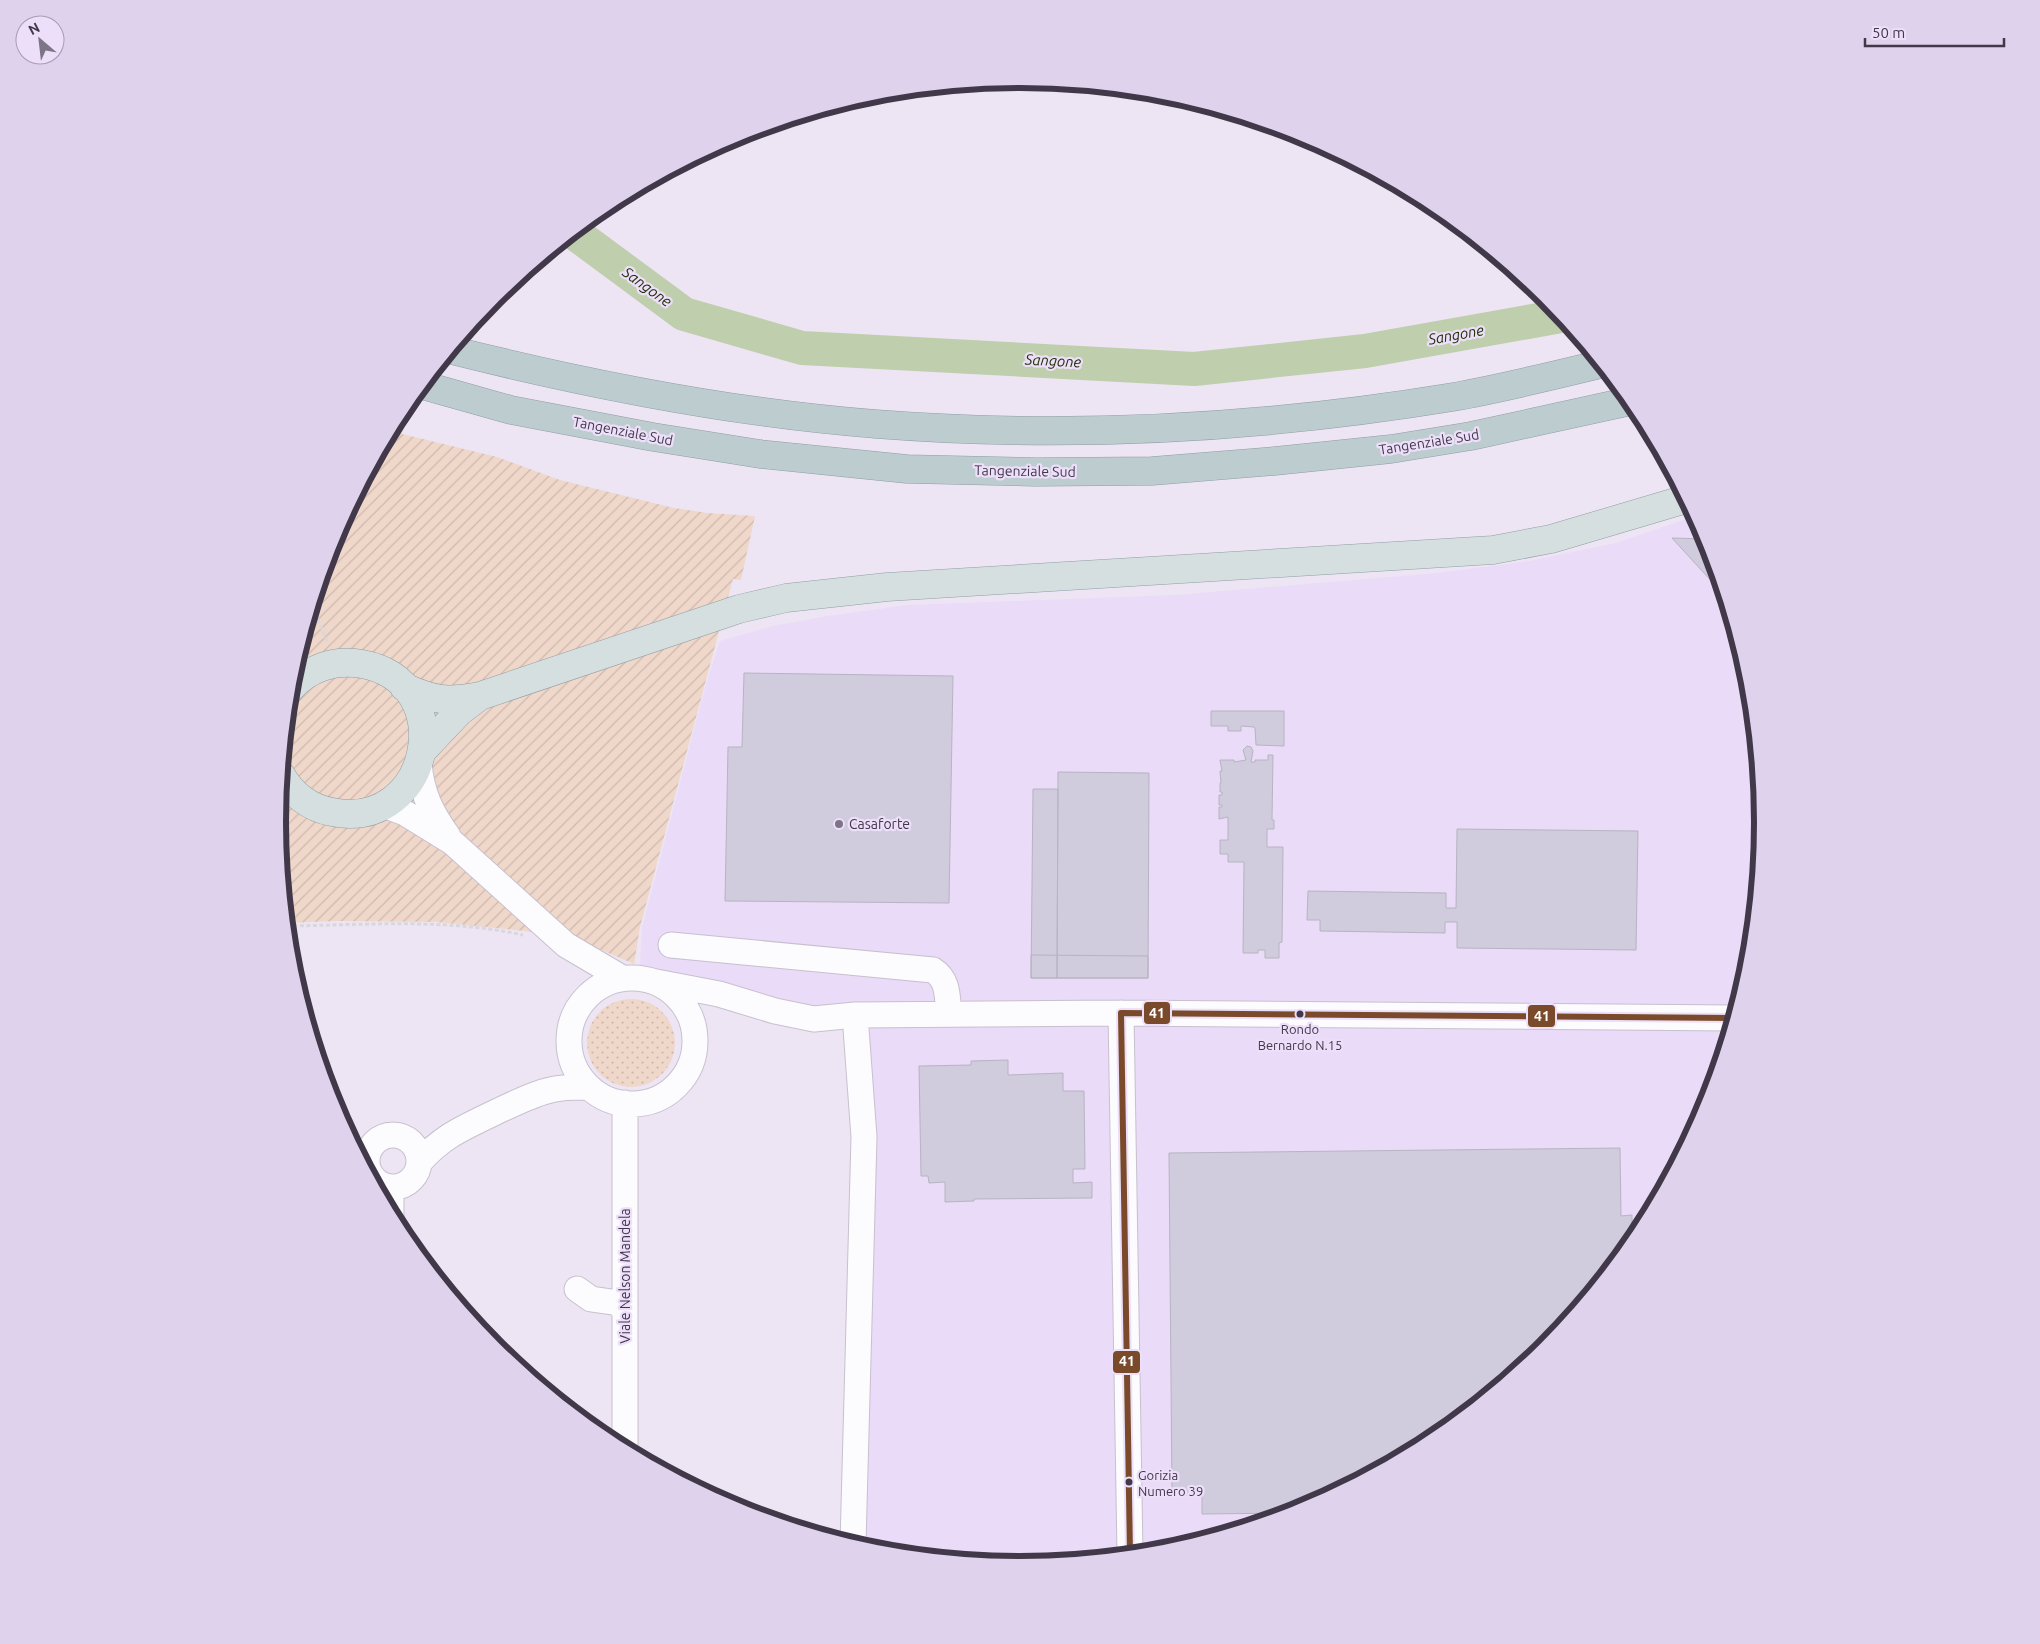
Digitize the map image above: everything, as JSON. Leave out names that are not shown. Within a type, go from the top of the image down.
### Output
[{"type":"highway","points":[[457,351],[536,371],[686,401],[876,424],[989,429],[1120,430],[1293,417],[1369,409],[1455,396],[1595,365]]},
{"type":"highway","name":"Tangenziale Sud","points":[[429,387],[511,410],[653,438],[760,454],[907,469],[1036,472],[1152,471],[1275,461],[1391,448],[1472,436],[1623,403]]},
{"type":"main road","points":[[404,687],[430,698],[455,700],[480,696],[739,609],[786,598],[887,587],[1493,550],[1551,539],[1680,500]]},
{"type":"main road","points":[[290,794],[312,806],[340,814],[370,811],[384,805],[399,794],[411,780],[421,757],[424,737],[418,710],[412,698],[404,687],[389,674],[371,666],[352,662],[332,663],[313,670],[300,679]]},
{"type":"main road","points":[[421,757],[459,712],[480,696]]},
{"type":"street","points":[[421,757],[421,782],[425,798],[435,818],[452,842]]},
{"type":"street","points":[[384,805],[405,813],[452,842],[566,945],[622,978]]},
{"type":"street","points":[[671,945],[933,970],[941,975],[945,982],[949,1014]]},
{"type":"street","points":[[651,980],[665,987],[686,1008],[693,1026],[695,1046],[690,1066],[679,1082],[664,1095],[645,1102],[625,1103],[606,1098],[589,1087],[577,1072],[570,1054],[569,1034],[574,1015],[585,999],[600,986],[622,978],[651,980],[719,994],[775,1011],[814,1019],[855,1015],[1120,1013],[1727,1018]]},
{"type":"street","points":[[1120,1013],[1130,1548]]},
{"type":"street","points":[[853,1536],[864,1137],[855,1015]]},
{"type":"street","points":[[382,1185],[400,1187],[413,1178],[419,1163],[431,1149],[446,1137],[510,1106],[543,1092],[570,1086],[589,1087]]},
{"type":"street","name":"Viale Nelson Mandela","points":[[625,1103],[625,1441]]},
{"type":"street","points":[[368,1160],[376,1142],[392,1135],[408,1140],[414,1146],[419,1163]]},
{"type":"street","points":[[391,1187],[391,1200]]},
{"type":"street","points":[[577,1289],[591,1298],[619,1304],[625,1312]]},
{"type":"path","points":[[316,616],[325,635],[332,663]]},
{"type":"path","points":[[293,926],[338,924],[437,925],[505,931],[531,937]]},
{"type":"shaded area","points":[[398,433],[497,457],[560,480],[674,508],[708,513],[755,516],[741,580],[733,579],[640,927],[634,964],[569,936],[437,922],[338,921],[293,923],[287,870],[285,822],[292,726],[300,679],[324,586],[341,541],[361,497]]},
{"type":"shaded area","points":[[1689,518],[1716,586],[1740,679],[1748,726],[1753,774],[1754,822],[1753,870],[1748,918],[1740,965],[1716,1058],[1699,1103],[1679,1147],[1631,1230],[1603,1269],[1539,1341],[1504,1374],[1467,1405],[1428,1433],[1345,1481],[1301,1501],[1256,1518],[1163,1542],[1116,1550],[1068,1555],[972,1555],[924,1550],[859,1538],[869,1136],[856,1002],[812,1007],[720,988],[640,967],[642,928],[706,684],[720,641],[773,626],[908,605],[1175,595],[1437,573],[1529,561],[1616,543]]},
{"type":"shaded area","points":[[622,999],[640,999],[656,1006],[668,1018],[675,1034],[675,1052],[668,1068],[656,1080],[640,1087],[622,1087],[606,1080],[594,1068],[587,1052],[587,1034],[594,1018],[606,1006]]},
{"type":"building","points":[[1672,538],[1698,539],[1716,586]]},
{"type":"building","name":"Casaforte","points":[[744,673],[953,676],[949,903],[725,901],[728,747],[742,747]]},
{"type":"building","points":[[1211,711],[1284,711],[1284,746],[1256,745],[1254,727],[1241,726],[1241,731],[1228,731],[1228,726],[1211,726]]},
{"type":"building","points":[[1247,746],[1251,747],[1253,751],[1251,762],[1255,762],[1255,760],[1268,760],[1268,755],[1273,755],[1272,820],[1274,820],[1274,829],[1267,829],[1267,847],[1283,847],[1282,942],[1279,943],[1279,958],[1265,958],[1265,950],[1258,950],[1258,953],[1243,953],[1244,862],[1228,862],[1228,854],[1220,854],[1220,840],[1228,840],[1228,817],[1219,819],[1219,807],[1222,807],[1222,805],[1219,805],[1219,795],[1222,795],[1222,792],[1220,792],[1220,771],[1222,771],[1220,760],[1234,760],[1234,762],[1246,760],[1243,750]]},
{"type":"building","points":[[1058,772],[1149,773],[1148,978],[1057,978]]},
{"type":"building","points":[[1033,789],[1058,789],[1057,978],[1031,978]]},
{"type":"building","points":[[1457,829],[1638,831],[1636,950],[1457,948],[1457,922],[1445,922],[1445,933],[1320,931],[1320,920],[1307,920],[1308,891],[1446,893],[1446,908],[1456,908]]},
{"type":"building","points":[[1031,955],[1148,956],[1148,978],[1031,978]]},
{"type":"building","points":[[1008,1060],[1008,1075],[1063,1073],[1063,1091],[1084,1091],[1085,1169],[1073,1169],[1073,1183],[1092,1182],[1092,1198],[974,1199],[974,1201],[945,1202],[945,1182],[929,1183],[928,1176],[921,1176],[919,1066],[971,1065],[971,1061]]},
{"type":"building","points":[[1620,1148],[1621,1216],[1632,1215],[1632,1228],[1603,1269],[1539,1341],[1467,1405],[1428,1433],[1345,1481],[1269,1513],[1202,1514],[1202,1495],[1172,1495],[1169,1153]]},
{"type":"waterway","name":"Sangone","points":[[578,236],[684,314],[802,348],[1194,369],[1365,351],[1553,317]]},
{"type":"transit line","name":"41","points":[[1130,1548],[1121,1013],[1727,1018]]},
{"type":"place","name":"Casaforte","points":[[839,824]]},
{"type":"place","name":"Rondo Bernardo N.15","points":[[1300,1014]]},
{"type":"place","name":"Gorizia Numero 39","points":[[1129,1482]]}]
